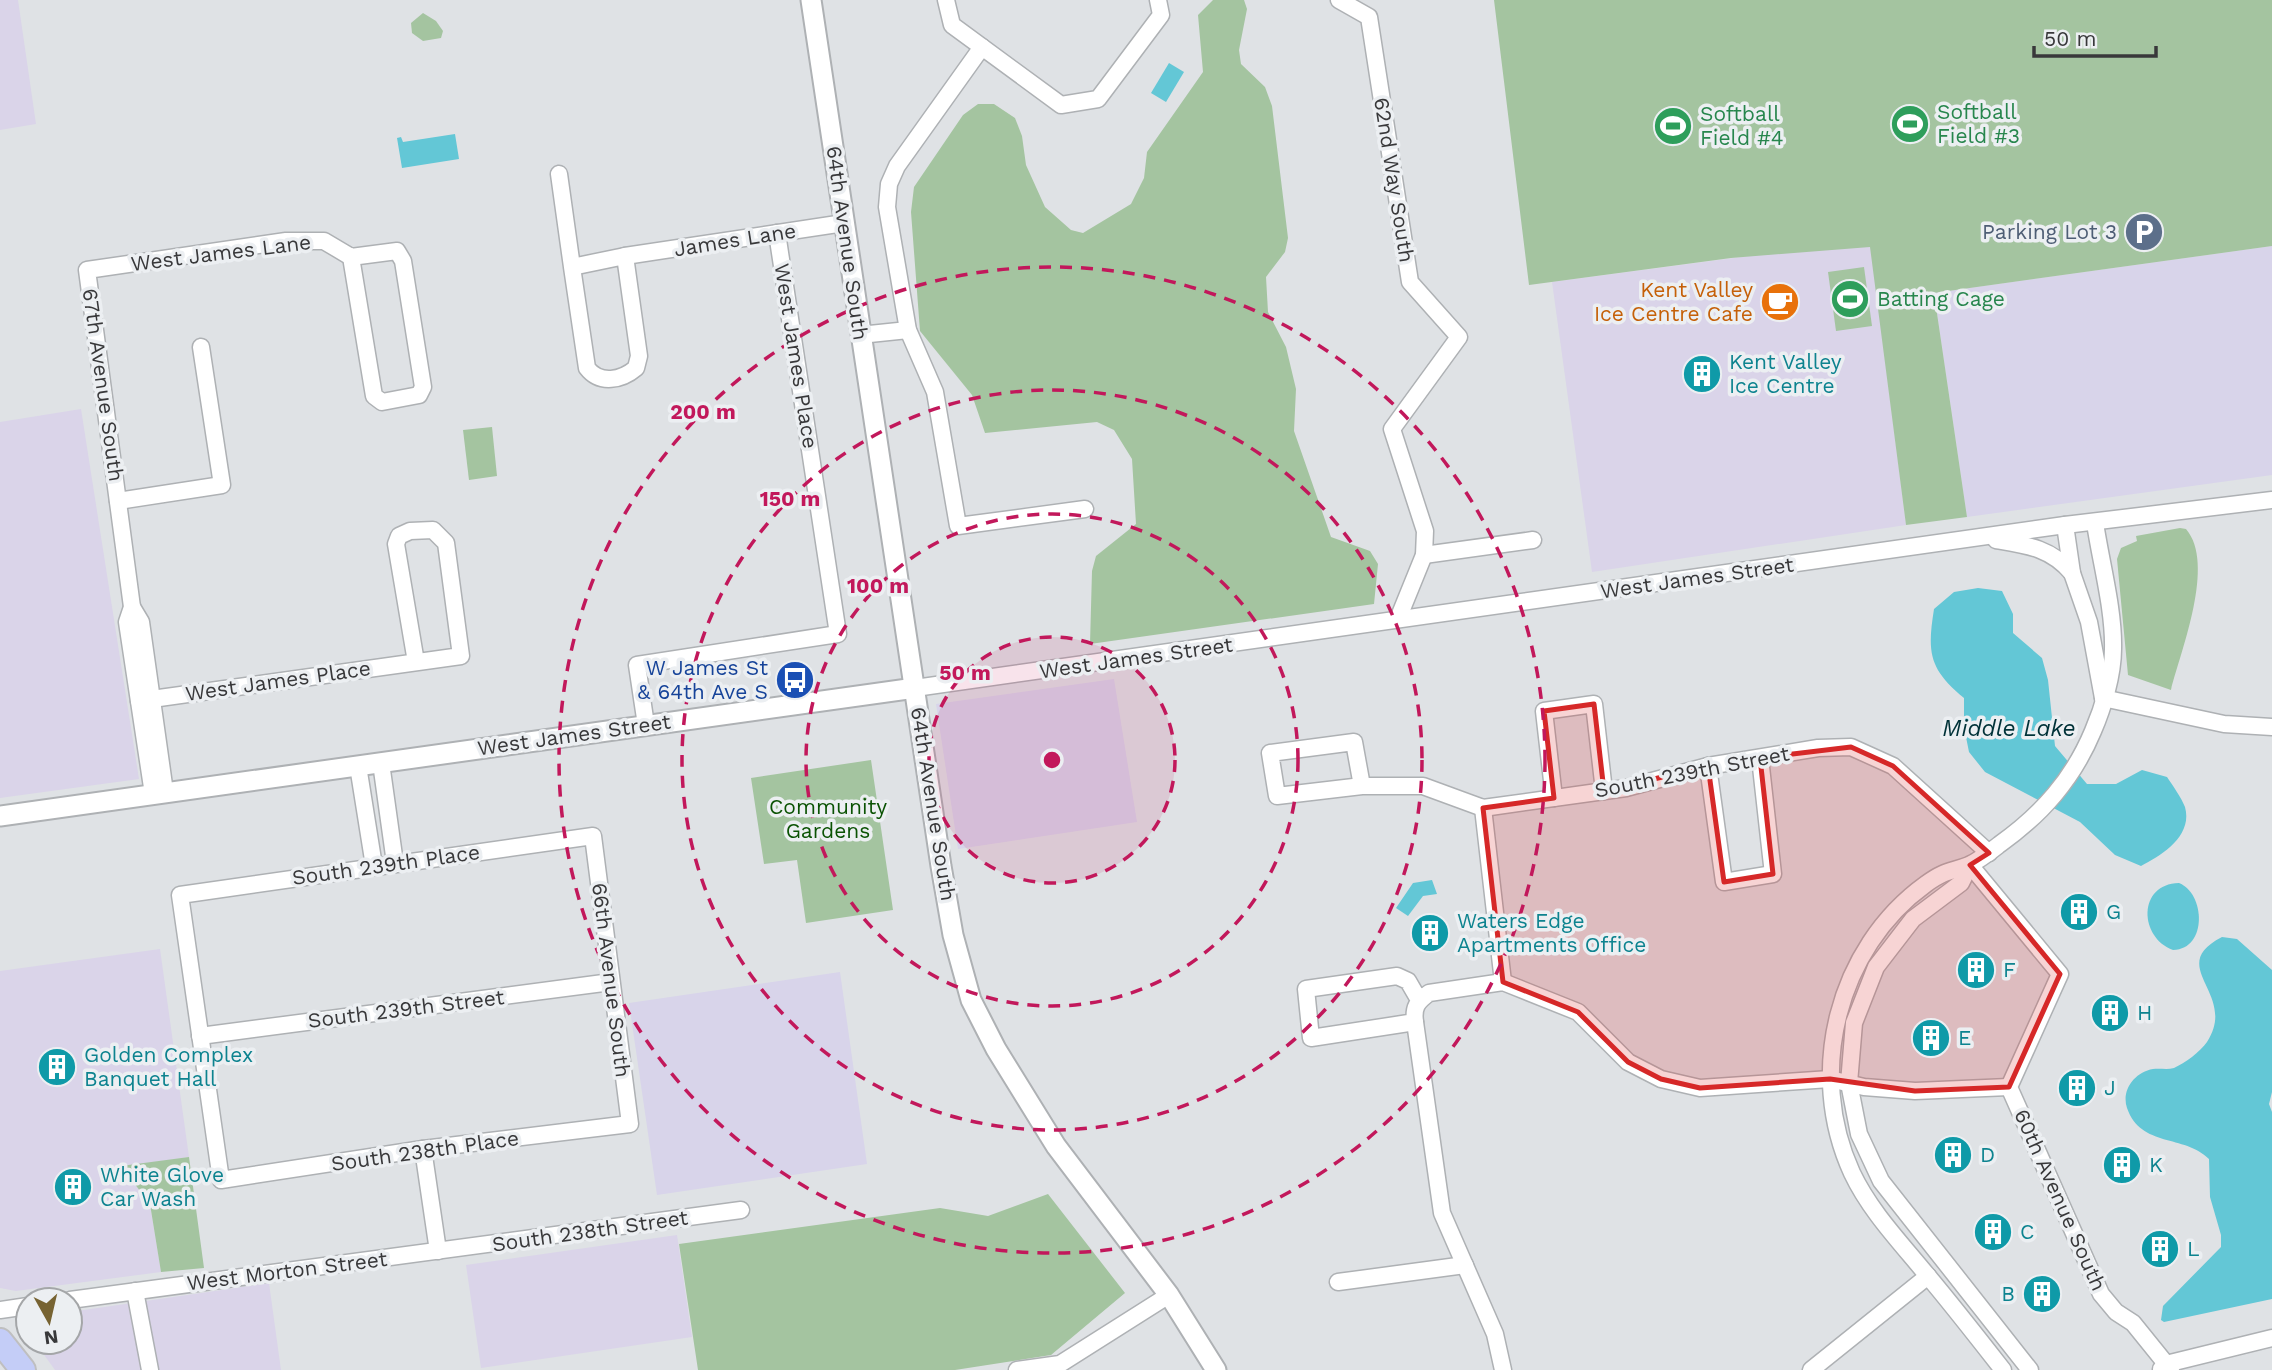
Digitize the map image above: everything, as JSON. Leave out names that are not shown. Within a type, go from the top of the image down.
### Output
[{"type":"main road","points":[[0,1341],[23,1370]]},
{"type":"street","name":"64th Avenue South","points":[[811,0],[953,935],[971,1000],[996,1049],[1056,1146],[1169,1295],[1216,1370]]},
{"type":"street","points":[[946,0],[952,26],[1061,105],[1098,99],[1161,15],[1158,0]]},
{"type":"street","name":"62nd Way South","points":[[1339,0],[1369,17],[1410,282],[1460,337],[1392,429],[1421,510],[1425,531],[1424,555],[1398,619]]},
{"type":"street","points":[[982,47],[897,166],[889,184],[887,207],[908,330],[934,392],[958,526],[1085,509]]},
{"type":"street","points":[[559,174],[572,267],[587,368],[593,376],[607,379],[625,378],[636,368],[639,356],[625,256],[572,267]]},
{"type":"street","name":"James Lane","points":[[625,256],[844,223]]},
{"type":"street","name":"West James Place","points":[[646,724],[637,665],[838,634],[777,233]]},
{"type":"street","name":"West James Lane","points":[[87,270],[286,241],[324,241],[351,257]]},
{"type":"street","points":[[397,251],[403,261],[422,387],[419,395],[382,402],[374,396],[351,257],[397,251]]},
{"type":"street","name":"67th Avenue South","points":[[87,270],[131,607],[141,622],[146,700],[159,793]]},
{"type":"street","points":[[860,335],[908,330]]},
{"type":"street","points":[[118,501],[222,485],[201,346]]},
{"type":"street","name":"West James Street","points":[[0,816],[2065,525],[2272,500]]},
{"type":"street","points":[[2003,1370],[1877,1214],[1852,1173],[1836,1127],[1830,1079],[1831,1051],[1840,1005],[1868,946],[1904,902],[1949,869],[1970,865],[1989,853],[2044,808],[2062,787],[2094,730],[2113,650],[2095,523]]},
{"type":"street","points":[[2065,525],[2072,573],[2089,622],[2102,698]]},
{"type":"street","name":"West James Place","points":[[146,700],[461,656],[446,543],[433,530],[410,531],[399,536],[396,544],[416,662]]},
{"type":"street","points":[[1980,538],[2044,550],[2060,558],[2072,573]]},
{"type":"street","points":[[1424,555],[1534,540]]},
{"type":"street","points":[[2102,698],[2224,724],[2272,725]]},
{"type":"street","points":[[1554,798],[1544,711],[1594,704],[1604,791]]},
{"type":"street","name":"South 239th Street","points":[[1362,786],[1354,741],[1270,752],[1277,796],[1362,786],[1423,786],[1483,808],[1604,791],[1708,766],[1851,747],[1893,766],[1989,853]]},
{"type":"street","points":[[1708,766],[1724,882],[1773,874],[1760,758]]},
{"type":"street","points":[[381,763],[395,863]]},
{"type":"street","points":[[358,766],[374,866]]},
{"type":"street","points":[[1483,808],[1503,982]]},
{"type":"street","name":"South 239th Place","points":[[200,1036],[180,895],[593,836]]},
{"type":"street","name":"66th Avenue South","points":[[593,836],[630,1124]]},
{"type":"street","points":[[1970,865],[1961,883],[1913,919],[1876,967],[1854,1023],[1849,1083],[1859,1133],[1881,1181],[2030,1370]]},
{"type":"street","name":"60th Avenue South","points":[[1970,865],[2060,975],[2009,1087],[2101,1294],[2116,1312],[2133,1323],[2165,1368]]},
{"type":"street","points":[[1415,1022],[1311,1038],[1306,989],[1397,976],[1408,981],[1419,1000]]},
{"type":"street","name":"South 239th Street","points":[[200,1036],[611,982]]},
{"type":"street","points":[[1503,1370],[1495,1334],[1442,1213],[1413,1010],[1419,1000],[1429,993],[1503,982],[1578,1012],[1628,1062],[1661,1079],[1700,1088],[1830,1079],[1915,1091],[2009,1087]]},
{"type":"street","name":"South 238th Place","points":[[200,1036],[221,1180],[423,1150],[630,1124]]},
{"type":"street","points":[[423,1150],[438,1251]]},
{"type":"street","name":"South 238th Street","points":[[438,1251],[741,1210]]},
{"type":"street","name":"West Morton Street","points":[[135,1291],[438,1251]]},
{"type":"street","points":[[1338,1282],[1465,1265]]},
{"type":"street","points":[[1811,1370],[1928,1276]]},
{"type":"street","points":[[84,1298],[135,1291],[150,1370]]},
{"type":"street","points":[[1017,1370],[1060,1367],[1169,1295]]},
{"type":"street","points":[[2165,1368],[2272,1338]]},
{"type":"highlighted area","points":[[1594,704],[1604,791],[1708,766],[1724,882],[1773,874],[1760,758],[1851,747],[1893,766],[1989,853],[1970,865],[2060,974],[2009,1087],[1915,1091],[1830,1079],[1700,1088],[1661,1079],[1628,1062],[1578,1012],[1503,982],[1483,808],[1554,798],[1544,711]]},
{"type":"shaded area","points":[[0,0],[18,0],[36,124],[0,130]]},
{"type":"shaded area","points":[[1870,240],[1906,525],[1592,572],[1552,282]]},
{"type":"shaded area","points":[[2272,246],[2272,475],[1967,517],[1934,293]]},
{"type":"shaded area","points":[[81,409],[139,779],[0,798],[0,422]]},
{"type":"shaded area","points":[[1114,679],[1137,822],[958,849],[936,704]]},
{"type":"shaded area","points":[[160,949],[189,1157],[122,1167],[150,1204],[161,1272],[54,1286],[14,1286],[14,1291],[0,1288],[0,971]]},
{"type":"shaded area","points":[[840,972],[867,1164],[657,1195],[629,1003]]},
{"type":"shaded area","points":[[677,1235],[692,1337],[481,1368],[466,1265]]},
{"type":"shaded area","points":[[269,1283],[281,1370],[55,1370],[45,1356],[84,1356],[84,1310]]},
{"type":"green space","points":[[1213,0],[1244,0],[1247,9],[1239,50],[1241,64],[1265,87],[1272,106],[1288,238],[1285,252],[1266,277],[1268,312],[1286,347],[1296,389],[1294,431],[1331,537],[1370,551],[1378,564],[1374,604],[1090,644],[1092,571],[1096,556],[1136,524],[1132,459],[1114,430],[1097,422],[985,433],[972,395],[920,331],[911,212],[914,187],[963,115],[978,104],[994,104],[1015,118],[1022,136],[1026,165],[1045,207],[1071,230],[1083,233],[1131,204],[1144,178],[1147,152],[1203,72],[1198,15]]},
{"type":"green space","points":[[1494,0],[2272,0],[2272,246],[1934,293],[1967,517],[1906,525],[1870,247],[1731,258],[1529,285]]},
{"type":"green space","points":[[423,13],[436,21],[443,31],[441,38],[423,41],[412,33],[411,23]]},
{"type":"green space","name":"Batting Cage","points":[[1864,267],[1872,326],[1836,331],[1828,272]]},
{"type":"green space","points":[[492,427],[497,476],[469,480],[463,430]]},
{"type":"green space","points":[[2186,529],[2194,544],[2198,563],[2197,585],[2194,608],[2171,690],[2128,675],[2117,559],[2121,548],[2137,541],[2136,536]]},
{"type":"green space","name":"Community Gardens","points":[[871,760],[893,910],[806,923],[797,860],[764,864],[751,778]]},
{"type":"green space","points":[[189,1157],[204,1268],[161,1272],[150,1204],[121,1166]]},
{"type":"green space","points":[[1048,1194],[1125,1293],[1051,1355],[955,1370],[698,1370],[679,1244],[940,1208],[988,1216]]},
{"type":"water","points":[[1169,63],[1184,72],[1166,102],[1151,93]]},
{"type":"water","points":[[455,134],[459,159],[402,168],[397,138],[401,137],[403,142]]},
{"type":"water","name":"Middle Lake","points":[[1978,588],[2002,591],[2013,614],[2013,633],[2042,658],[2048,680],[2055,746],[2087,784],[2116,784],[2142,770],[2167,777],[2172,784],[2185,807],[2186,817],[2180,836],[2158,856],[2141,866],[2115,855],[2080,822],[1985,772],[1969,752],[1964,727],[1964,698],[1937,669],[1931,649],[1931,637],[1934,609],[1954,592]]},
{"type":"water","points":[[1432,880],[1437,894],[1423,896],[1408,916],[1396,908],[1413,883]]},
{"type":"water","points":[[2179,883],[2188,889],[2194,898],[2199,920],[2192,941],[2173,950],[2162,944],[2154,935],[2148,912],[2150,901],[2156,892],[2165,886]]},
{"type":"water","points":[[2222,937],[2237,939],[2272,970],[2272,1092],[2269,1104],[2272,1112],[2272,1299],[2164,1322],[2161,1320],[2163,1306],[2221,1247],[2221,1235],[2210,1197],[2209,1159],[2188,1146],[2142,1129],[2127,1108],[2126,1095],[2131,1083],[2140,1074],[2153,1069],[2174,1068],[2192,1057],[2207,1042],[2214,1025],[2215,1009],[2200,970],[2200,959],[2206,948]]},
{"type":"place","name":"Softball Field #3","points":[[1910,124]]},
{"type":"place","name":"Softball Field #4","points":[[1673,126]]},
{"type":"place","name":"Parking Lot 3","points":[[2144,232]]},
{"type":"place","name":"Batting Cage","points":[[1850,299]]},
{"type":"place","name":"Kent Valley Ice Centre Cafe","points":[[1780,302]]},
{"type":"place","name":"Kent Valley Ice Centre","points":[[1702,374]]},
{"type":"place","name":"W James St & 64th Ave S","points":[[795,680]]},
{"type":"place","name":"G","points":[[2079,912]]},
{"type":"place","name":"Waters Edge Apartments Office","points":[[1430,933]]},
{"type":"place","name":"F","points":[[1976,970]]},
{"type":"place","name":"H","points":[[2110,1013]]},
{"type":"place","name":"E","points":[[1931,1038]]},
{"type":"place","name":"Golden Complex Banquet Hall","points":[[57,1067]]},
{"type":"place","name":"J","points":[[2077,1088]]},
{"type":"place","name":"D","points":[[1953,1155]]},
{"type":"place","name":"K","points":[[2122,1165]]},
{"type":"place","name":"White Glove Car Wash","points":[[73,1187]]},
{"type":"place","name":"C","points":[[1993,1232]]},
{"type":"place","name":"L","points":[[2160,1249]]},
{"type":"place","name":"B","points":[[2042,1294]]}]
